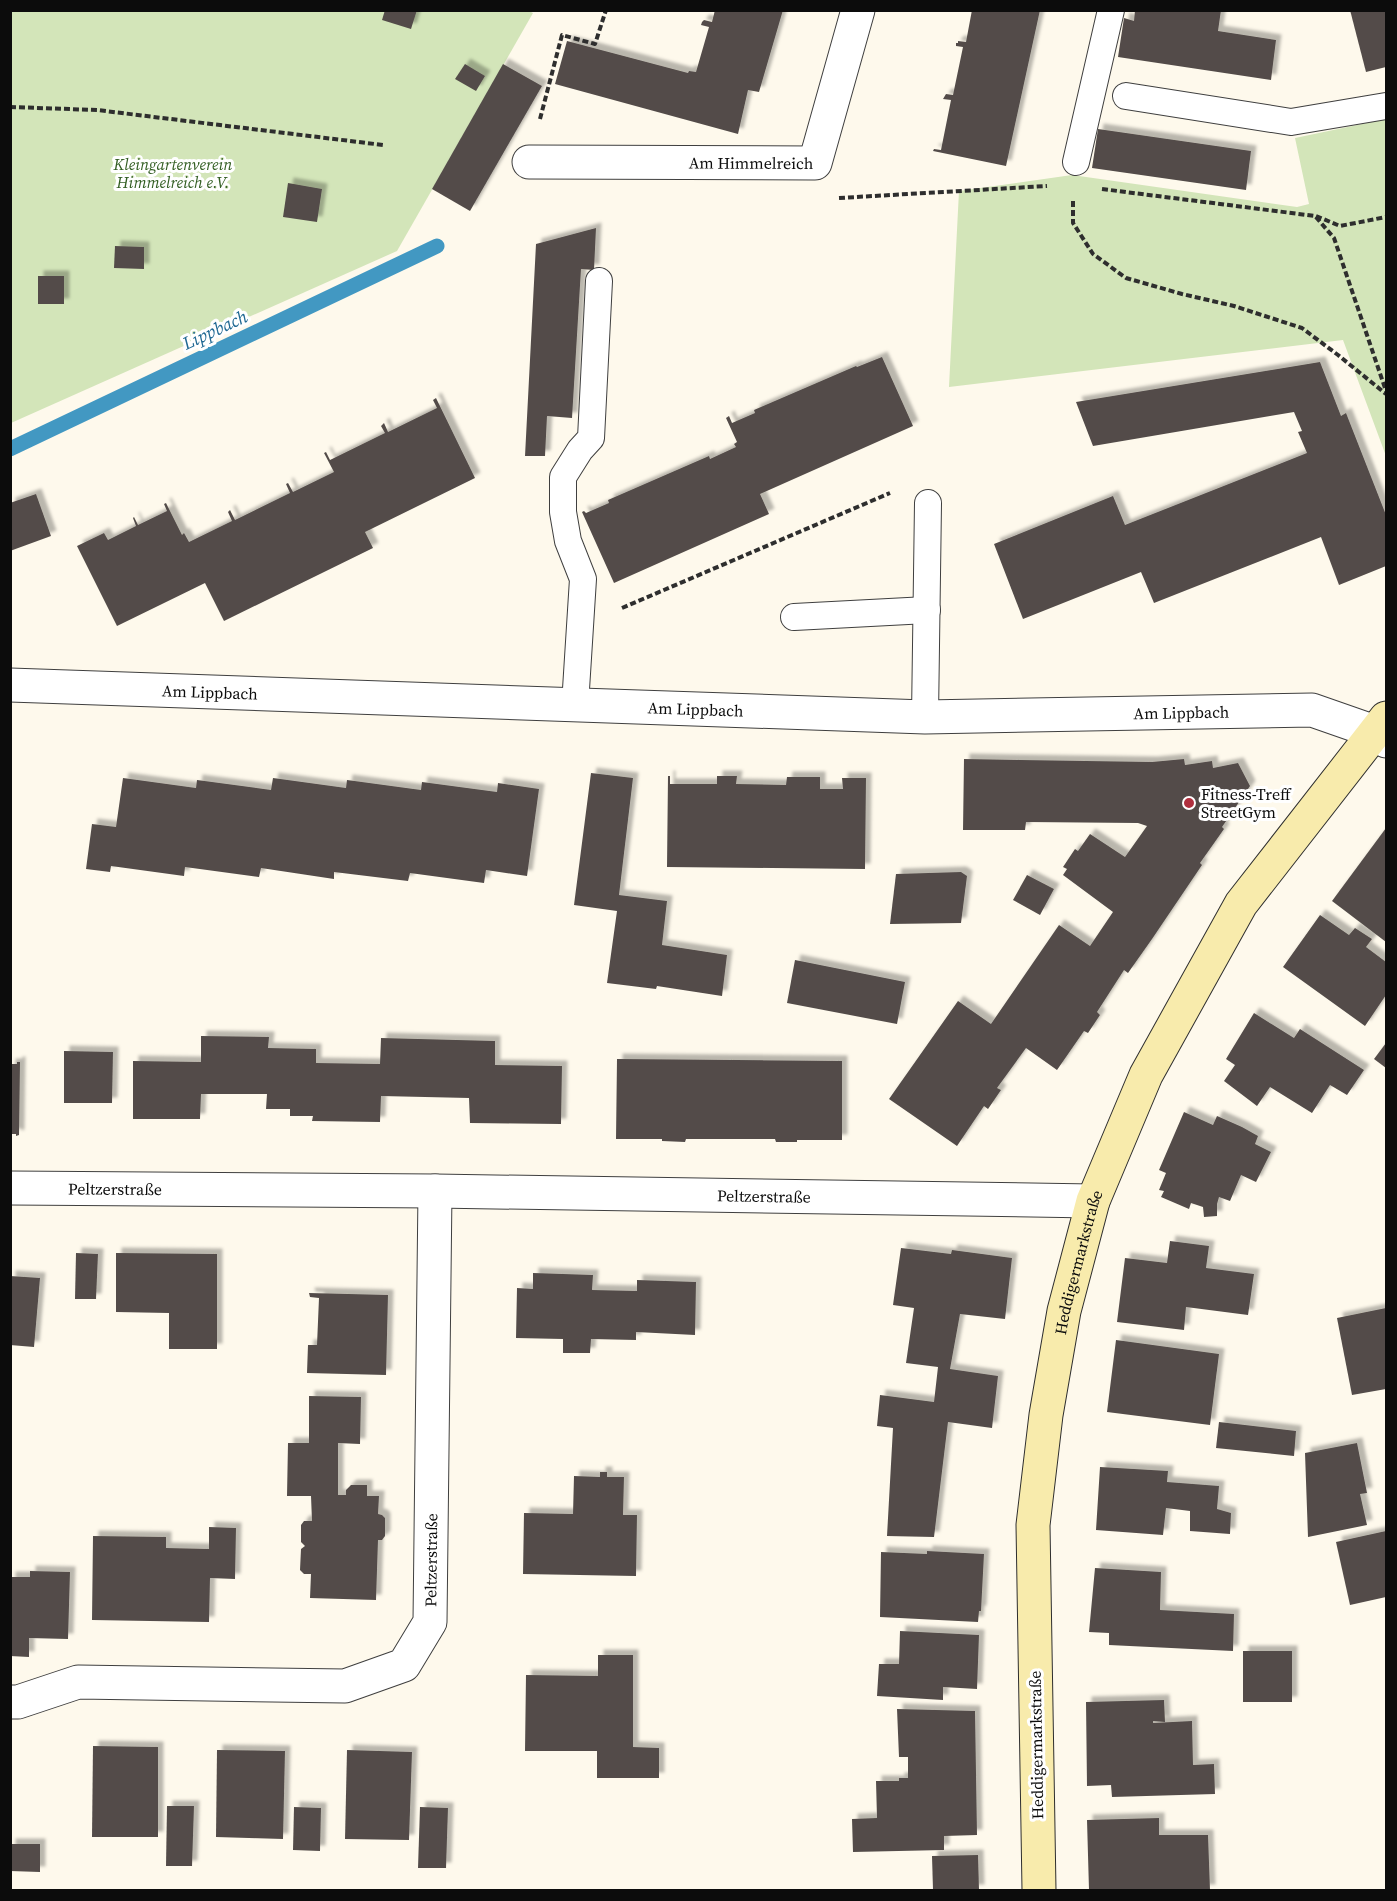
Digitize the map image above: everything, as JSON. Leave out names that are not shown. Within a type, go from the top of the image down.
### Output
[{"type":"street","name":"Am Himmelreich","points":[[529,162],[815,163],[858,10]]},
{"type":"street","name":"Am Lippbach","points":[[10,685],[925,717],[1312,710],[1383,730]]},
{"type":"street","name":"Heddigermarkstraße","points":[[1039,1890],[1033,1525],[1046,1415],[1064,1311],[1093,1201],[1146,1075],[1241,904],[1383,730]]},
{"type":"street","name":"Peltzerstraße","points":[[10,1188],[435,1191],[1093,1201]]},
{"type":"street","name":"Peltzerstraße","points":[[10,1702],[18,1702],[78,1682],[345,1686],[404,1665],[430,1622],[435,1191]]},
{"type":"lane","points":[[1076,162],[1112,10]]},
{"type":"lane","points":[[1126,96],[1291,122],[1386,106]]},
{"type":"lane","points":[[575,705],[583,579],[568,541],[563,512],[563,477],[580,450],[591,438],[599,281]]},
{"type":"lane","points":[[925,717],[928,503]]},
{"type":"lane","points":[[794,617],[927,610]]},
{"type":"path","points":[[529,162],[562,35],[595,44],[606,10]]},
{"type":"path","points":[[10,107],[98,110],[383,145]]},
{"type":"path","points":[[815,163],[812,185],[817,198],[1049,186]]},
{"type":"path","points":[[1096,188],[1315,216],[1340,226],[1386,217]]},
{"type":"path","points":[[1073,194],[1073,223],[1093,254],[1126,278],[1234,306],[1302,328],[1386,393]]},
{"type":"path","points":[[1315,216],[1334,238],[1386,393]]},
{"type":"path","points":[[580,627],[928,476],[928,503]]},
{"type":"green space","name":"Kleingartenverein Himmelreich e.V.","points":[[527,10],[533,13],[397,251],[11,423],[10,11]]},
{"type":"green space","points":[[1386,119],[1386,456],[1343,340],[949,387],[959,191],[1072,175],[1297,207],[1309,204],[1295,138]]},
{"type":"building","points":[[385,10],[417,10],[411,29],[382,20]]},
{"type":"building","points":[[715,10],[783,10],[759,92],[748,90],[738,134],[555,84],[567,41],[688,73],[689,71],[696,72],[709,27],[701,25],[704,20],[712,22]]},
{"type":"building","points":[[972,10],[1040,10],[1006,166],[933,151],[934,149],[941,150],[951,100],[943,99],[946,94],[953,95],[963,47],[956,46],[956,43],[966,42]]},
{"type":"building","points":[[1135,10],[1221,10],[1218,31],[1276,40],[1271,80],[1118,57],[1124,18],[1134,21]]},
{"type":"building","points":[[1350,10],[1386,10],[1386,67],[1366,72]]},
{"type":"building","points":[[465,64],[485,76],[476,91],[455,79]]},
{"type":"building","points":[[503,64],[542,86],[470,211],[432,189]]},
{"type":"building","points":[[1098,129],[1251,151],[1246,190],[1092,168]]},
{"type":"building","points":[[288,183],[322,189],[317,222],[283,217]]},
{"type":"building","points":[[596,228],[594,270],[581,269],[572,418],[547,416],[545,456],[525,456],[536,244]]},
{"type":"building","points":[[115,246],[144,247],[144,269],[114,268]]},
{"type":"building","points":[[38,276],[64,276],[64,304],[38,304]]},
{"type":"building","points":[[882,357],[913,426],[760,494],[769,514],[614,583],[582,512],[586,513],[609,503],[608,500],[709,456],[710,459],[736,447],[734,444],[737,442],[726,418],[729,416],[732,423],[755,413],[754,410]]},
{"type":"building","points":[[1320,362],[1341,416],[1346,413],[1386,515],[1386,566],[1339,585],[1321,537],[1154,603],[1141,572],[1023,619],[994,544],[1113,496],[1125,525],[1307,453],[1298,432],[1302,431],[1294,412],[1093,446],[1076,402]]},
{"type":"building","points":[[436,398],[475,478],[365,532],[373,548],[224,621],[205,583],[117,626],[77,546],[104,533],[108,540],[136,526],[134,517],[138,525],[167,511],[164,504],[166,503],[182,535],[184,533],[189,542],[232,521],[228,512],[230,510],[235,520],[290,493],[286,484],[288,483],[293,492],[334,472],[324,453],[326,452],[330,460],[385,433],[381,426],[384,423],[388,432],[437,408],[433,400]]},
{"type":"building","points":[[36,494],[51,536],[10,551],[10,503]]},
{"type":"building","points":[[964,759],[1152,762],[1184,759],[1185,765],[1212,761],[1213,768],[1238,763],[1250,786],[1200,863],[1202,865],[1152,939],[1128,973],[1124,970],[1097,1012],[1100,1015],[1088,1033],[1084,1031],[1057,1070],[1026,1048],[997,1088],[1001,1090],[988,1109],[984,1106],[957,1146],[889,1099],[958,1001],[991,1024],[1059,925],[1090,946],[1113,912],[1063,875],[1067,869],[1063,867],[1075,849],[1078,851],[1090,834],[1125,857],[1147,826],[1138,823],[1026,822],[1025,830],[963,830]]},
{"type":"building","points":[[591,773],[633,778],[619,895],[667,901],[662,945],[727,955],[722,996],[657,986],[656,989],[607,983],[617,911],[574,905]]},
{"type":"building","points":[[668,776],[670,776],[670,784],[717,784],[717,776],[737,776],[736,784],[786,785],[787,777],[820,777],[820,789],[843,789],[842,778],[866,778],[865,869],[667,867]]},
{"type":"building","points":[[123,778],[196,788],[197,780],[271,790],[273,778],[346,788],[347,780],[421,790],[422,782],[497,792],[498,783],[539,789],[527,876],[486,870],[484,883],[410,873],[408,881],[334,872],[334,879],[261,868],[259,877],[185,867],[184,876],[111,866],[110,872],[86,869],[92,824],[116,827]]},
{"type":"building","points":[[1386,828],[1386,942],[1332,901]]},
{"type":"building","points":[[961,872],[967,876],[961,923],[890,924],[896,874]]},
{"type":"building","points":[[1027,875],[1054,889],[1040,915],[1013,900]]},
{"type":"building","points":[[1320,915],[1349,935],[1355,928],[1372,939],[1366,947],[1386,962],[1386,995],[1365,1026],[1283,967]]},
{"type":"building","points":[[795,960],[905,982],[897,1024],[787,1003]]},
{"type":"building","points":[[1254,1013],[1294,1038],[1300,1029],[1364,1070],[1347,1095],[1330,1085],[1312,1113],[1270,1087],[1257,1106],[1224,1081],[1235,1065],[1226,1059]]},
{"type":"building","points":[[201,1036],[269,1037],[268,1048],[316,1049],[316,1063],[380,1064],[381,1038],[495,1041],[495,1065],[562,1066],[561,1124],[470,1123],[469,1098],[381,1096],[380,1122],[312,1121],[313,1116],[290,1116],[290,1109],[266,1109],[267,1094],[201,1094],[200,1119],[133,1119],[133,1061],[201,1062]]},
{"type":"building","points":[[1386,1043],[1386,1068],[1374,1059]]},
{"type":"building","points":[[64,1051],[113,1052],[112,1103],[64,1103]]},
{"type":"building","points":[[617,1059],[842,1061],[842,1140],[776,1142],[775,1139],[686,1139],[685,1142],[662,1141],[662,1139],[616,1139]]},
{"type":"building","points":[[20,1062],[19,1135],[16,1136],[16,1134],[10,1134],[10,1064],[17,1064]]},
{"type":"building","points":[[1184,1112],[1213,1125],[1217,1116],[1242,1127],[1258,1136],[1255,1144],[1271,1152],[1256,1182],[1241,1175],[1230,1201],[1219,1197],[1217,1216],[1204,1217],[1203,1207],[1191,1203],[1189,1209],[1161,1197],[1164,1191],[1159,1190],[1166,1173],[1159,1170]]},
{"type":"building","points":[[1170,1241],[1209,1246],[1206,1268],[1254,1274],[1248,1315],[1186,1307],[1184,1330],[1117,1322],[1125,1258],[1167,1263]]},
{"type":"building","points":[[901,1248],[951,1254],[952,1250],[1012,1258],[1005,1319],[960,1314],[950,1369],[998,1376],[992,1428],[948,1422],[934,1537],[887,1536],[893,1428],[877,1426],[880,1395],[934,1402],[938,1367],[906,1363],[914,1308],[893,1305]]},
{"type":"building","points":[[76,1253],[98,1254],[96,1299],[75,1299]]},
{"type":"building","points":[[116,1253],[217,1254],[217,1349],[169,1349],[169,1313],[116,1312]]},
{"type":"building","points":[[533,1273],[593,1275],[592,1290],[637,1291],[637,1280],[696,1282],[695,1335],[636,1332],[636,1340],[591,1339],[590,1353],[563,1353],[563,1339],[516,1338],[517,1288],[533,1289]]},
{"type":"building","points":[[10,1276],[40,1278],[34,1347],[10,1345]]},
{"type":"building","points":[[309,1293],[388,1295],[386,1375],[307,1373],[308,1345],[317,1345],[319,1298],[310,1297]]},
{"type":"building","points":[[1386,1308],[1386,1389],[1352,1395],[1337,1318]]},
{"type":"building","points":[[1116,1340],[1219,1354],[1210,1425],[1107,1412]]},
{"type":"building","points":[[309,1396],[361,1397],[360,1444],[338,1443],[338,1495],[346,1495],[346,1490],[351,1485],[367,1485],[367,1496],[379,1496],[378,1514],[385,1518],[385,1536],[382,1540],[378,1540],[376,1600],[310,1598],[311,1574],[304,1574],[300,1570],[301,1549],[305,1546],[301,1542],[301,1525],[304,1521],[312,1521],[311,1496],[287,1496],[288,1443],[309,1443]]},
{"type":"building","points":[[1219,1422],[1296,1431],[1294,1456],[1216,1448]]},
{"type":"building","points":[[1357,1443],[1367,1493],[1360,1494],[1367,1525],[1308,1537],[1305,1453]]},
{"type":"building","points":[[1100,1467],[1168,1471],[1167,1482],[1219,1486],[1217,1509],[1231,1513],[1230,1534],[1190,1531],[1190,1511],[1166,1508],[1163,1535],[1096,1530]]},
{"type":"building","points":[[600,1472],[607,1472],[607,1477],[624,1477],[623,1515],[637,1515],[636,1576],[523,1574],[524,1513],[573,1514],[574,1476],[600,1477]]},
{"type":"building","points":[[209,1527],[236,1528],[235,1579],[210,1578],[209,1622],[92,1620],[93,1536],[166,1537],[166,1548],[209,1549]]},
{"type":"building","points":[[1386,1531],[1386,1597],[1350,1605],[1336,1542]]},
{"type":"building","points":[[927,1551],[984,1554],[981,1611],[979,1611],[978,1622],[880,1617],[881,1552],[927,1554]]},
{"type":"building","points":[[1095,1568],[1161,1572],[1160,1610],[1234,1614],[1233,1651],[1109,1645],[1109,1633],[1089,1632]]},
{"type":"building","points":[[30,1571],[70,1572],[68,1639],[29,1638],[29,1657],[10,1656],[10,1577],[30,1577]]},
{"type":"building","points":[[900,1631],[979,1635],[977,1689],[943,1687],[943,1700],[877,1696],[879,1664],[899,1664]]},
{"type":"building","points":[[1243,1651],[1292,1651],[1292,1702],[1243,1702]]},
{"type":"building","points":[[598,1655],[633,1655],[633,1747],[659,1748],[659,1778],[597,1778],[597,1751],[525,1751],[526,1675],[598,1676]]},
{"type":"building","points":[[1164,1700],[1165,1722],[1153,1721],[1153,1723],[1192,1721],[1193,1765],[1214,1764],[1215,1794],[1112,1797],[1111,1785],[1087,1786],[1086,1702]]},
{"type":"building","points":[[897,1709],[975,1711],[977,1835],[944,1836],[944,1850],[853,1852],[852,1819],[877,1818],[876,1781],[899,1781],[899,1778],[908,1778],[908,1757],[899,1757]]},
{"type":"building","points":[[93,1746],[158,1747],[158,1837],[92,1837]]},
{"type":"building","points":[[217,1750],[285,1751],[283,1839],[216,1837]]},
{"type":"building","points":[[347,1750],[412,1752],[409,1840],[345,1839]]},
{"type":"building","points":[[167,1806],[194,1806],[192,1866],[166,1866]]},
{"type":"building","points":[[294,1807],[321,1808],[320,1851],[293,1850]]},
{"type":"building","points":[[420,1807],[448,1808],[446,1868],[418,1868]]},
{"type":"building","points":[[1159,1818],[1159,1835],[1208,1835],[1210,1890],[1089,1890],[1087,1820]]},
{"type":"building","points":[[10,1844],[40,1844],[40,1872],[10,1871]]},
{"type":"building","points":[[978,1855],[979,1890],[933,1890],[932,1856]]},
{"type":"waterway","name":"Lippbach","points":[[10,449],[437,246]]},
{"type":"place","name":"Fitness-Treff StreetGym","points":[[1189,803]]}]
